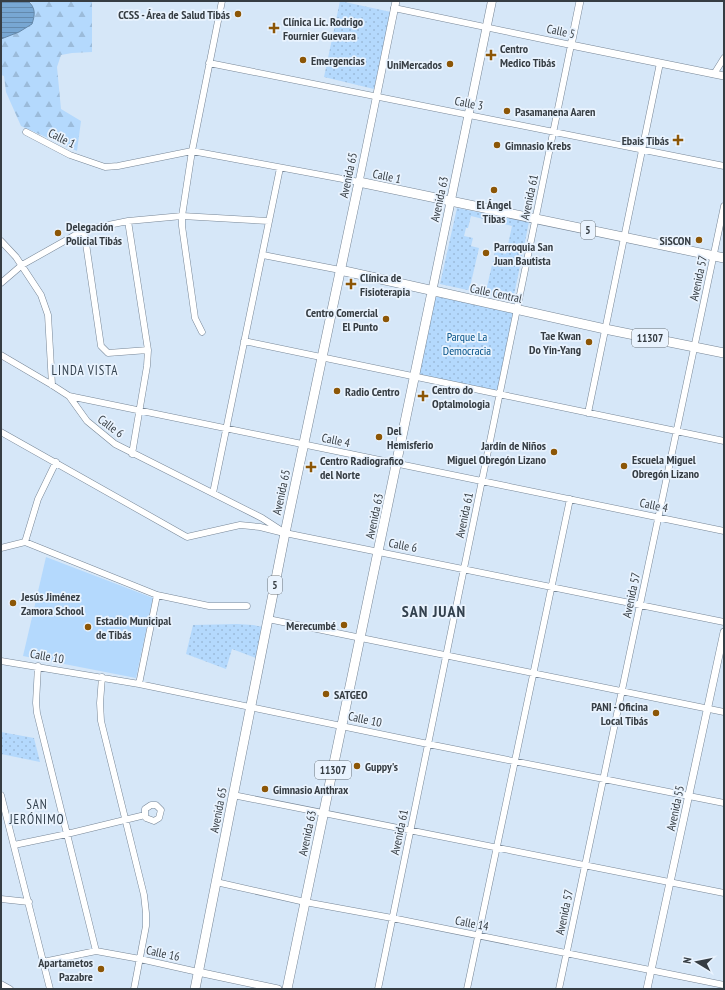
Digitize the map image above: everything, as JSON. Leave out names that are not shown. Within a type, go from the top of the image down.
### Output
[{"type":"main road","name":"Avenida 63","points":[[287,989],[379,552],[492,1]]},
{"type":"main road","name":"Calle 1","points":[[359,182],[724,258]]},
{"type":"main road","name":"Avenida 65","points":[[195,989],[303,444],[359,182]]},
{"type":"main road","name":"Calle Central","points":[[340,270],[432,292],[724,353]]},
{"type":"street","points":[[202,332],[195,318],[182,226],[182,216],[192,151],[222,1]]},
{"type":"street","points":[[571,45],[580,1]]},
{"type":"street","name":"Calle 5","points":[[395,5],[486,27],[724,76]]},
{"type":"street","name":"Avenida 65","points":[[359,182],[395,5]]},
{"type":"street","name":"Avenida 61","points":[[378,989],[571,45]]},
{"type":"street","points":[[714,74],[724,58]]},
{"type":"street","name":"Calle 3","points":[[209,63],[724,166]]},
{"type":"street","points":[[588,413],[660,63]]},
{"type":"street","name":"Calle 1","points":[[26,132],[76,158],[108,167],[192,151],[359,182]]},
{"type":"street","points":[[213,493],[280,168]]},
{"type":"street","name":"Avenida 57","points":[[559,989],[724,206]]},
{"type":"street","points":[[1,283],[22,266],[84,230],[128,222],[182,216],[269,221]]},
{"type":"street","points":[[128,222],[148,350],[147,366],[132,454]]},
{"type":"street","points":[[84,230],[101,346],[108,353],[148,350]]},
{"type":"street","points":[[1,241],[22,266],[41,295],[48,315],[52,385]]},
{"type":"street","name":"Calle Central","points":[[263,255],[340,270]]},
{"type":"street","points":[[244,341],[724,441]]},
{"type":"street","name":"Calle 4","points":[[1,355],[69,396],[724,531]]},
{"type":"street","name":"Calle 6","points":[[69,396],[87,422],[115,444],[132,454],[262,518],[285,533],[464,568],[724,622]]},
{"type":"street","points":[[1,432],[187,537],[240,525],[260,527],[285,533]]},
{"type":"street","points":[[25,542],[38,499],[56,462]]},
{"type":"street","points":[[467,989],[570,499]]},
{"type":"street","points":[[260,527],[262,518]]},
{"type":"street","points":[[1,548],[25,542],[157,595],[208,606],[247,606]]},
{"type":"street","points":[[139,684],[157,595]]},
{"type":"street","points":[[268,619],[360,639],[724,712]]},
{"type":"street","name":"Avenida 55","points":[[647,989],[724,632]]},
{"type":"street","name":"Calle 10","points":[[1,661],[139,684],[724,803]]},
{"type":"street","points":[[38,666],[36,703],[37,713],[96,951]]},
{"type":"street","points":[[102,677],[100,703],[101,721],[144,895],[146,913],[146,926],[134,989]]},
{"type":"street","points":[[1,795],[50,989]]},
{"type":"street","points":[[233,795],[724,893]]},
{"type":"street","points":[[14,845],[145,815]]},
{"type":"street","name":"Calle 14","points":[[216,882],[305,902],[724,984]]},
{"type":"street","points":[[1,899],[29,902]]},
{"type":"street","name":"Calle 16","points":[[43,962],[96,951],[278,989]]},
{"type":"street","points":[[1,984],[10,989]]},
{"type":"green space","points":[[28,1],[92,1],[92,52],[61,55],[57,67],[61,109],[81,121],[77,151],[21,126],[6,92],[4,76],[1,75],[1,39],[19,32],[32,4]]},
{"type":"green space","points":[[340,1],[391,12],[374,89],[324,77]]},
{"type":"green space","points":[[457,208],[529,222],[513,300],[440,284]],"holes":[[[471,216],[512,226],[506,254],[495,252],[486,291],[470,287],[479,248],[471,246],[473,238],[464,236]]]},
{"type":"green space","name":"Parque La Democracia","points":[[435,296],[516,313],[500,391],[418,374]]},
{"type":"green space","name":"Estadio Municipal de Tibás","points":[[46,557],[153,598],[136,678],[23,656]]},
{"type":"green space","points":[[237,624],[263,627],[256,658],[232,649],[226,669],[186,654],[193,625]]},
{"type":"green space","points":[[1,732],[34,738],[40,762],[1,754]]},
{"type":"shaded area","points":[[1,1],[28,1],[34,12],[32,24],[19,32],[1,39]]},
{"type":"place","name":"CCSS - Área de Salud Tibás","points":[[238,14]]},
{"type":"place","name":"Clínica Lic. Rodrigo Fournier Guevara","points":[[274,28]]},
{"type":"place","name":"Centro Medico Tibás","points":[[491,55]]},
{"type":"place","name":"Emergencias","points":[[303,60]]},
{"type":"place","name":"UniMercados","points":[[450,64]]},
{"type":"place","name":"Pasamanena Aaren","points":[[507,111]]},
{"type":"place","name":"Ebais Tibás","points":[[678,140]]},
{"type":"place","name":"Gimnasio Krebs","points":[[497,145]]},
{"type":"place","name":"El Ángel Tibas","points":[[494,190]]},
{"type":"place","name":"Delegación Policial Tibás","points":[[58,233]]},
{"type":"place","name":"SiSCON","points":[[699,240]]},
{"type":"place","name":"Parroquia San Juan Bautista","points":[[486,253]]},
{"type":"place","name":"Clínica de Fisioterapia","points":[[351,284]]},
{"type":"place","name":"Centro Comercial El Punto","points":[[386,319]]},
{"type":"place","name":"Tae Kwan Do Yin-Yang","points":[[589,342]]},
{"type":"place","name":"Radio Centro","points":[[337,391]]},
{"type":"place","name":"Centro do Optalmologia","points":[[423,396]]},
{"type":"place","name":"Del Hemisferio","points":[[379,437]]},
{"type":"place","name":"Jardín de Niños Miguel Obregón Lizano","points":[[554,452]]},
{"type":"place","name":"Escuela Miguel Obregón Lizano","points":[[624,466]]},
{"type":"place","name":"Centro Radiografico del Norte","points":[[311,467]]},
{"type":"place","name":"Jesús Jiménez Zamora School","points":[[13,603]]},
{"type":"place","name":"Merecumbé","points":[[344,625]]},
{"type":"place","name":"Estadio Municipal de Tibás","points":[[88,627]]},
{"type":"place","name":"SATGEO","points":[[326,694]]},
{"type":"place","name":"PANI - Oficina Local Tibás","points":[[656,713]]},
{"type":"place","name":"Guppy's","points":[[357,766]]},
{"type":"place","name":"Gimnasio Anthrax","points":[[265,789]]},
{"type":"place","name":"Apartametos Pazabre","points":[[101,969]]},
{"type":"district","name":"LINDA VISTA","points":[[85,370]]},
{"type":"district","name":"SAN JUAN","points":[[434,611]]},
{"type":"district","name":"SAN JERÓNIMO","points":[[37,812]]}]
